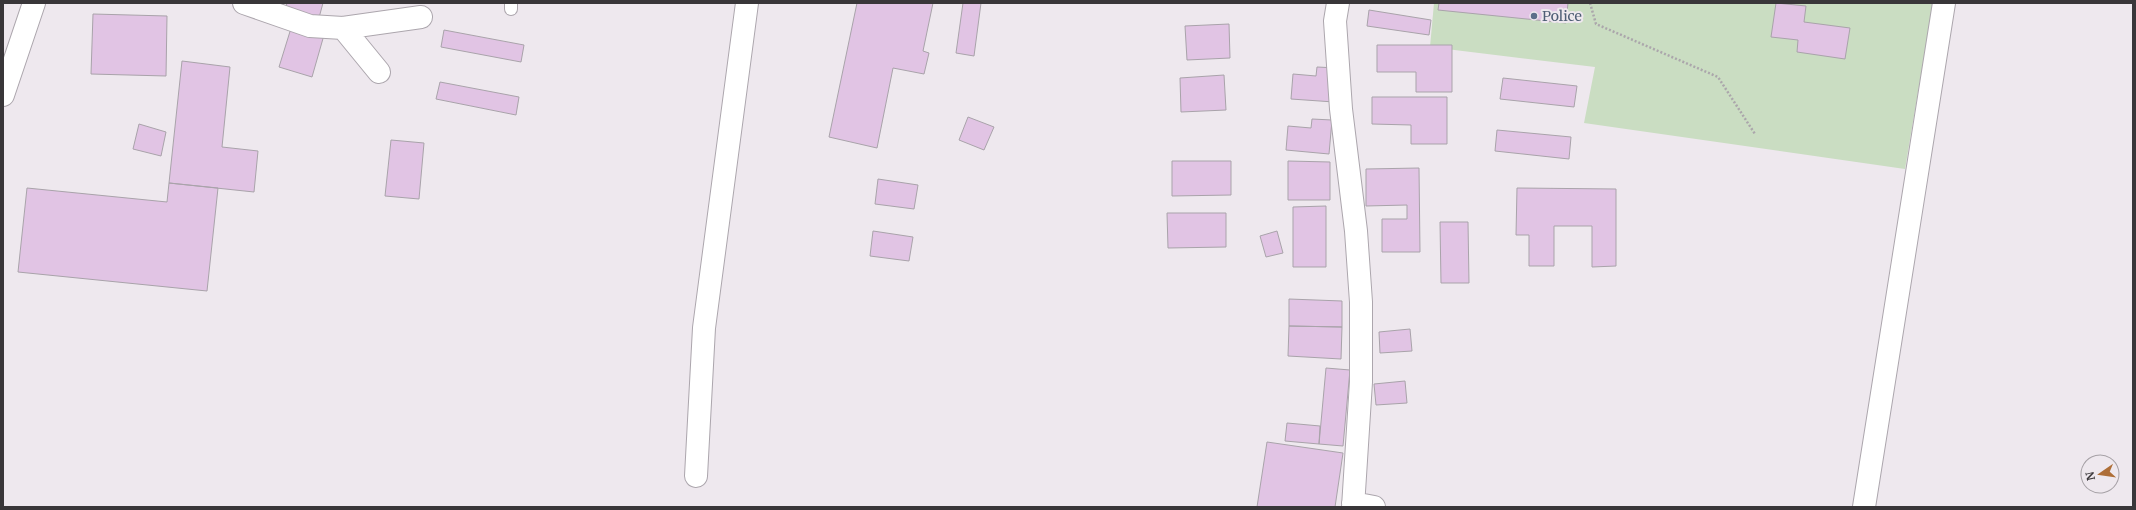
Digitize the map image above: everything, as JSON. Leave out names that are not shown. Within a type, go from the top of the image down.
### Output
[{"type":"street","points":[[3,95],[34,3]]},
{"type":"street","points":[[244,3],[310,26],[343,28],[422,17]]},
{"type":"street","points":[[696,476],[704,328],[747,3]]},
{"type":"street","points":[[1338,3],[1335,21],[1341,109],[1356,231],[1362,302],[1360,506]]},
{"type":"street","points":[[1864,507],[1944,3]]},
{"type":"street","points":[[343,28],[379,72]]},
{"type":"path","points":[[1590,3],[1596,24],[1718,77],[1755,134]]},
{"type":"green space","points":[[1434,3],[1933,3],[1905,169],[1584,123],[1595,67],[1430,47]]},
{"type":"building","points":[[287,3],[323,3],[317,25],[284,14]]},
{"type":"building","points":[[857,3],[933,3],[923,51],[929,53],[924,74],[893,68],[877,148],[829,137]]},
{"type":"building","points":[[963,3],[981,3],[974,56],[956,53]]},
{"type":"building","name":"Police","points":[[1439,3],[1568,3],[1566,23],[1438,10]]},
{"type":"building","points":[[1776,3],[1806,6],[1804,22],[1850,28],[1845,59],[1797,52],[1798,40],[1771,37]]},
{"type":"building","points":[[1369,10],[1431,20],[1429,35],[1367,26]]},
{"type":"building","points":[[93,14],[167,16],[166,76],[91,74]]},
{"type":"building","points":[[1229,24],[1230,58],[1187,60],[1185,26]]},
{"type":"building","points":[[292,25],[324,35],[312,77],[279,67]]},
{"type":"building","points":[[444,30],[524,45],[521,62],[441,47]]},
{"type":"building","points":[[1377,45],[1452,45],[1452,92],[1416,92],[1416,72],[1377,72]]},
{"type":"building","points":[[182,61],[230,67],[222,147],[258,151],[254,192],[169,183]]},
{"type":"building","points":[[1317,67],[1337,68],[1334,102],[1291,99],[1293,74],[1316,76]]},
{"type":"building","points":[[1224,75],[1226,110],[1181,112],[1180,78]]},
{"type":"building","points":[[1503,78],[1577,86],[1574,107],[1500,99]]},
{"type":"building","points":[[440,82],[519,97],[516,115],[436,99]]},
{"type":"building","points":[[1372,97],[1447,97],[1447,144],[1411,144],[1411,125],[1372,124]]},
{"type":"building","points":[[968,117],[994,127],[984,150],[959,140]]},
{"type":"building","points":[[1312,119],[1332,120],[1329,154],[1286,150],[1288,126],[1311,128]]},
{"type":"building","points":[[139,124],[166,132],[161,156],[133,149]]},
{"type":"building","points":[[1497,130],[1571,137],[1569,159],[1495,151]]},
{"type":"building","points":[[391,140],[424,143],[419,199],[385,196]]},
{"type":"building","points":[[1172,161],[1231,161],[1231,195],[1172,196]]},
{"type":"building","points":[[1288,161],[1330,162],[1330,200],[1288,200]]},
{"type":"building","points":[[1419,168],[1420,252],[1382,252],[1382,219],[1407,219],[1407,205],[1366,206],[1366,169]]},
{"type":"building","points":[[878,179],[918,185],[914,209],[875,204]]},
{"type":"building","points":[[169,183],[218,188],[207,291],[18,272],[27,188],[167,202]]},
{"type":"building","points":[[1517,188],[1616,189],[1616,266],[1592,267],[1592,226],[1554,226],[1554,266],[1529,266],[1529,235],[1516,235]]},
{"type":"building","points":[[1326,206],[1326,267],[1293,267],[1293,207]]},
{"type":"building","points":[[1167,213],[1226,213],[1226,247],[1168,248]]},
{"type":"building","points":[[1440,222],[1468,222],[1469,283],[1441,283]]},
{"type":"building","points":[[873,231],[913,237],[909,261],[870,256]]},
{"type":"building","points":[[1277,231],[1283,253],[1266,257],[1260,236]]},
{"type":"building","points":[[1289,299],[1342,301],[1342,327],[1289,326]]},
{"type":"building","points":[[1289,326],[1342,327],[1341,359],[1288,356]]},
{"type":"building","points":[[1410,329],[1412,351],[1380,353],[1379,332]]},
{"type":"building","points":[[1326,368],[1350,370],[1343,446],[1319,444]]},
{"type":"building","points":[[1405,381],[1407,403],[1376,405],[1374,384]]},
{"type":"building","points":[[1287,423],[1320,426],[1319,444],[1285,441]]},
{"type":"building","points":[[1267,442],[1343,453],[1335,507],[1257,507]]},
{"type":"place","name":"Police","points":[[1534,16]]}]
